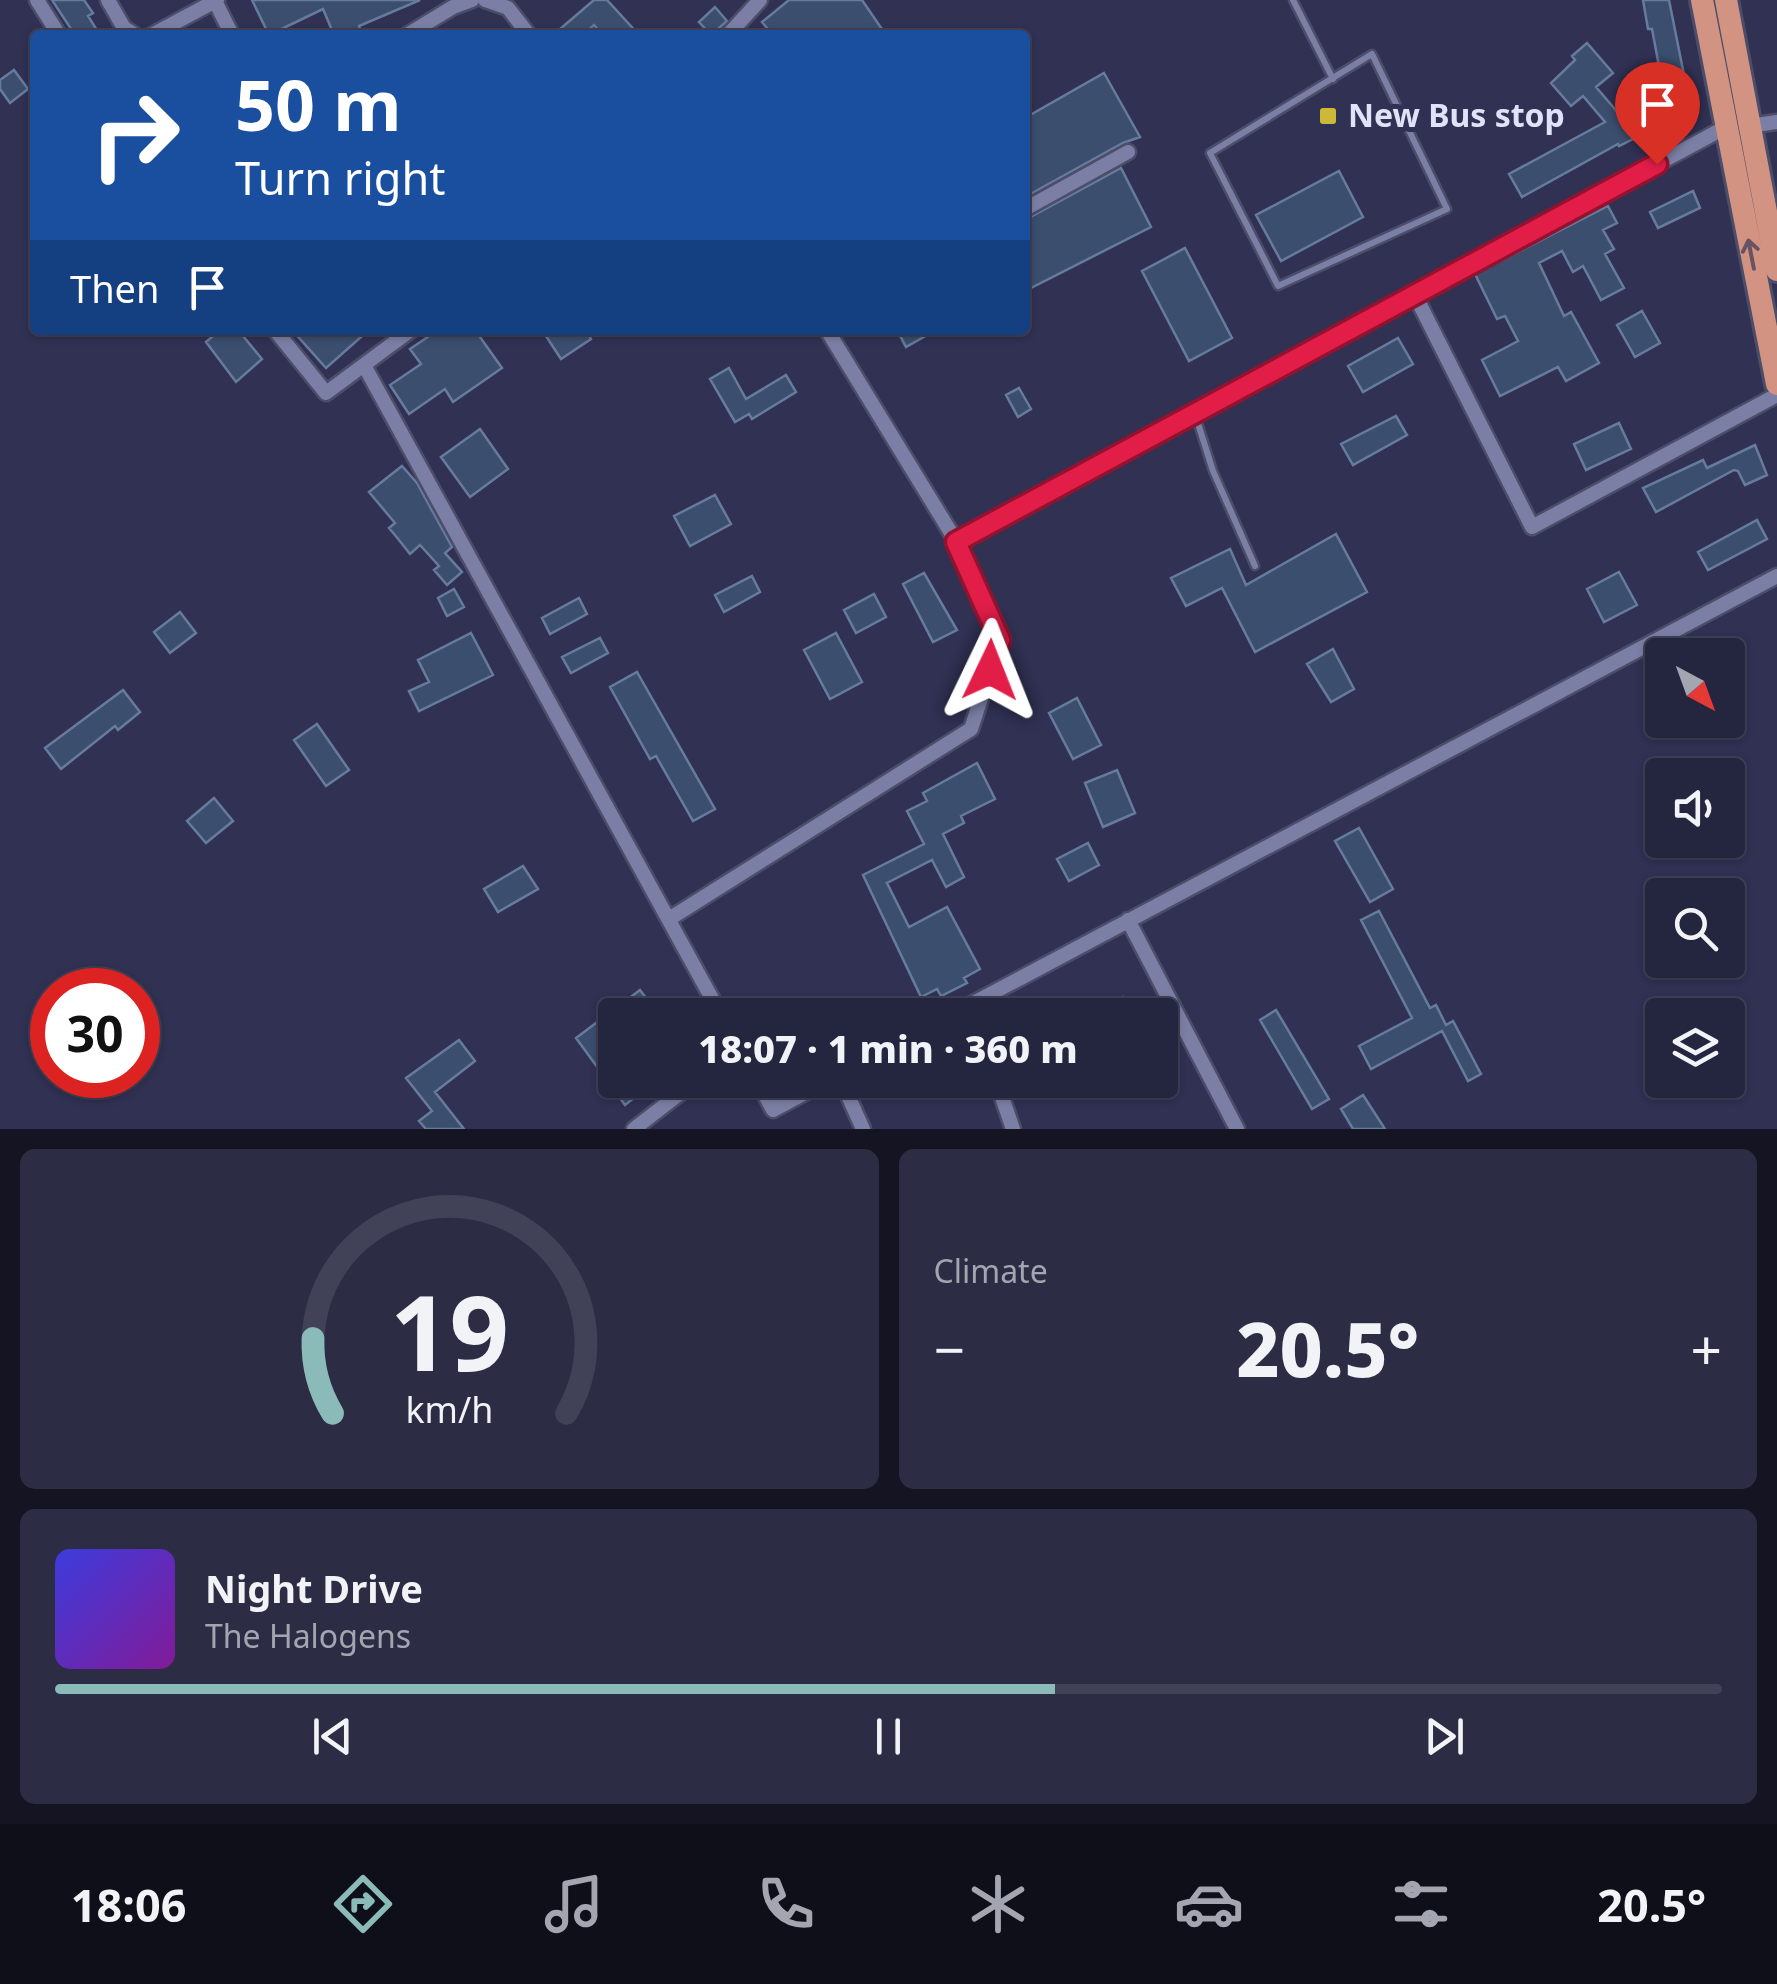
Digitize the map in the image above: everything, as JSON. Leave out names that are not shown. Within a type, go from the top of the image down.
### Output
[{"type":"highway","points":[[1702,0],[1777,270]]},
{"type":"highway","points":[[1726,0],[1738,127],[1777,384]]},
{"type":"street","points":[[37,0],[56,30]]},
{"type":"street","points":[[108,0],[127,30]]},
{"type":"street","points":[[414,30],[450,4],[472,0]]},
{"type":"street","points":[[485,0],[508,8],[526,30]]},
{"type":"street","points":[[733,30],[760,0]]},
{"type":"street","points":[[161,30],[216,1],[230,30]]},
{"type":"street","points":[[956,542],[1415,295],[1738,127],[1777,122]]},
{"type":"street","points":[[1030,206],[1128,152]]},
{"type":"street","points":[[1415,295],[1532,527],[1777,395]]},
{"type":"street","points":[[279,335],[326,393],[405,335]]},
{"type":"street","points":[[669,920],[972,729],[1000,640],[956,542],[830,335]]},
{"type":"street","points":[[365,367],[712,998]]},
{"type":"street","points":[[993,998],[1128,920],[1777,576]]},
{"type":"street","points":[[1128,920],[1237,1129]]},
{"type":"street","points":[[634,1129],[674,1098]]},
{"type":"street","points":[[767,1098],[774,1110],[796,1098]]},
{"type":"street","points":[[849,1098],[863,1129]]},
{"type":"street","points":[[1002,1098],[1012,1129]]},
{"type":"lane","points":[[1293,0],[1334,79]]},
{"type":"lane","points":[[1372,54],[1448,209],[1278,286],[1210,153],[1334,79],[1372,54]]},
{"type":"lane","points":[[1195,413],[1212,471],[1254,566]]},
{"type":"building","points":[[52,0],[84,0],[93,13],[88,16],[97,30],[72,30]]},
{"type":"building","points":[[252,0],[420,0],[359,26],[360,30],[332,30],[323,9],[279,30],[267,30]]},
{"type":"building","points":[[594,0],[607,0],[634,30],[598,30],[594,25],[588,30],[559,30]]},
{"type":"building","points":[[789,0],[862,0],[883,30],[769,30],[762,22]]},
{"type":"building","points":[[1643,0],[1669,0],[1691,110],[1666,115],[1669,121],[1522,197],[1509,174],[1605,122],[1583,96],[1571,106],[1551,83],[1587,43],[1613,73],[1596,87],[1620,115],[1664,93]]},
{"type":"building","points":[[715,7],[727,21],[717,30],[706,30],[699,22]]},
{"type":"building","points":[[14,70],[28,89],[10,103],[0,89],[0,80]]},
{"type":"building","points":[[1104,73],[1140,137],[1030,194],[1030,115]]},
{"type":"building","points":[[1121,168],[1151,227],[1030,288],[1030,217]]},
{"type":"building","points":[[1339,171],[1363,217],[1281,261],[1256,215]]},
{"type":"building","points":[[1693,191],[1700,208],[1658,228],[1650,212]]},
{"type":"building","points":[[1608,206],[1617,223],[1603,230],[1614,249],[1605,254],[1624,288],[1601,300],[1583,266],[1573,272],[1562,251],[1539,263],[1564,316],[1571,312],[1599,363],[1566,381],[1558,367],[1500,396],[1482,360],[1518,341],[1505,316],[1497,319],[1475,274]]},
{"type":"building","points":[[1185,248],[1232,338],[1189,361],[1142,271]]},
{"type":"building","points":[[1642,311],[1660,343],[1635,357],[1617,325]]},
{"type":"building","points":[[214,335],[242,335],[262,359],[236,382],[206,342]]},
{"type":"building","points":[[296,335],[363,335],[326,368]]},
{"type":"building","points":[[431,335],[479,335],[502,368],[453,402],[445,389],[409,414],[390,385],[421,364],[410,349]]},
{"type":"building","points":[[545,335],[589,335],[591,339],[561,359]]},
{"type":"building","points":[[900,335],[927,335],[906,347]]},
{"type":"building","points":[[1398,338],[1413,364],[1363,392],[1348,366]]},
{"type":"building","points":[[729,368],[746,399],[786,375],[796,392],[752,419],[749,414],[735,422],[710,379]]},
{"type":"building","points":[[1019,388],[1031,409],[1018,417],[1006,395]]},
{"type":"building","points":[[1396,416],[1407,435],[1353,465],[1341,444]]},
{"type":"building","points":[[1619,423],[1631,449],[1586,470],[1574,444]]},
{"type":"building","points":[[480,429],[508,469],[470,497],[441,457]]},
{"type":"building","points":[[1755,445],[1767,475],[1745,485],[1734,470],[1656,512],[1643,488],[1703,460],[1707,468]]},
{"type":"building","points":[[402,466],[417,483],[452,547],[445,553],[462,572],[447,585],[434,570],[439,566],[420,545],[410,554],[389,528],[395,523],[369,492]]},
{"type":"building","points":[[715,495],[731,524],[690,546],[674,516]]},
{"type":"building","points":[[1757,520],[1767,539],[1708,570],[1698,552]]},
{"type":"building","points":[[1336,534],[1367,592],[1255,652],[1222,588],[1186,606],[1171,578],[1230,549],[1246,585]]},
{"type":"building","points":[[1619,572],[1637,605],[1604,622],[1587,589]]},
{"type":"building","points":[[924,573],[957,630],[933,642],[903,584]]},
{"type":"building","points":[[752,576],[760,592],[724,612],[715,595]]},
{"type":"building","points":[[454,589],[464,607],[447,616],[438,598]]},
{"type":"building","points":[[874,594],[886,617],[856,633],[844,610]]},
{"type":"building","points":[[579,598],[587,614],[550,634],[542,618]]},
{"type":"building","points":[[180,612],[196,633],[170,653],[154,632]]},
{"type":"building","points":[[471,633],[493,675],[419,711],[409,691],[429,682],[418,660]]},
{"type":"building","points":[[836,633],[862,682],[830,699],[804,650]]},
{"type":"building","points":[[600,638],[608,653],[571,673],[562,657]]},
{"type":"building","points":[[1333,649],[1354,689],[1331,702],[1307,664]]},
{"type":"building","points":[[637,672],[715,809],[693,821],[656,756],[650,759],[610,687]]},
{"type":"building","points":[[123,690],[140,712],[118,730],[115,726],[61,769],[45,748]]},
{"type":"building","points":[[1077,698],[1101,745],[1073,759],[1049,713]]},
{"type":"building","points":[[317,724],[349,770],[326,786],[294,740]]},
{"type":"building","points":[[977,763],[995,799],[961,816],[964,823],[943,834],[964,877],[946,887],[932,860],[887,883],[909,927],[947,907],[980,969],[964,978],[967,983],[941,996],[937,989],[921,997],[863,875],[924,844],[907,811],[927,801],[923,793]]},
{"type":"building","points":[[1117,770],[1135,813],[1103,827],[1085,783]]},
{"type":"building","points":[[214,798],[233,821],[206,843],[187,821]]},
{"type":"building","points":[[1359,828],[1393,889],[1370,902],[1335,841]]},
{"type":"building","points":[[1088,843],[1099,865],[1069,881],[1057,859]]},
{"type":"building","points":[[523,866],[538,889],[498,912],[484,889]]},
{"type":"building","points":[[1379,911],[1430,1008],[1436,1005],[1446,1025],[1453,1021],[1481,1074],[1468,1081],[1442,1031],[1371,1069],[1359,1046],[1412,1018],[1361,920]]},
{"type":"building","points":[[640,990],[646,998],[629,998]]},
{"type":"building","points":[[1276,1010],[1329,1099],[1312,1109],[1260,1020]]},
{"type":"building","points":[[598,1022],[598,1068],[576,1038]]},
{"type":"building","points":[[459,1040],[475,1061],[435,1092],[464,1129],[426,1129],[419,1121],[432,1111],[406,1078]]},
{"type":"building","points":[[1363,1095],[1385,1129],[1353,1129],[1341,1109]]},
{"type":"place","name":"New Bus stop","points":[[1328,116]]},
{"type":"route","points":[[990,670],[1000,640],[956,542],[1657,164]]}]
